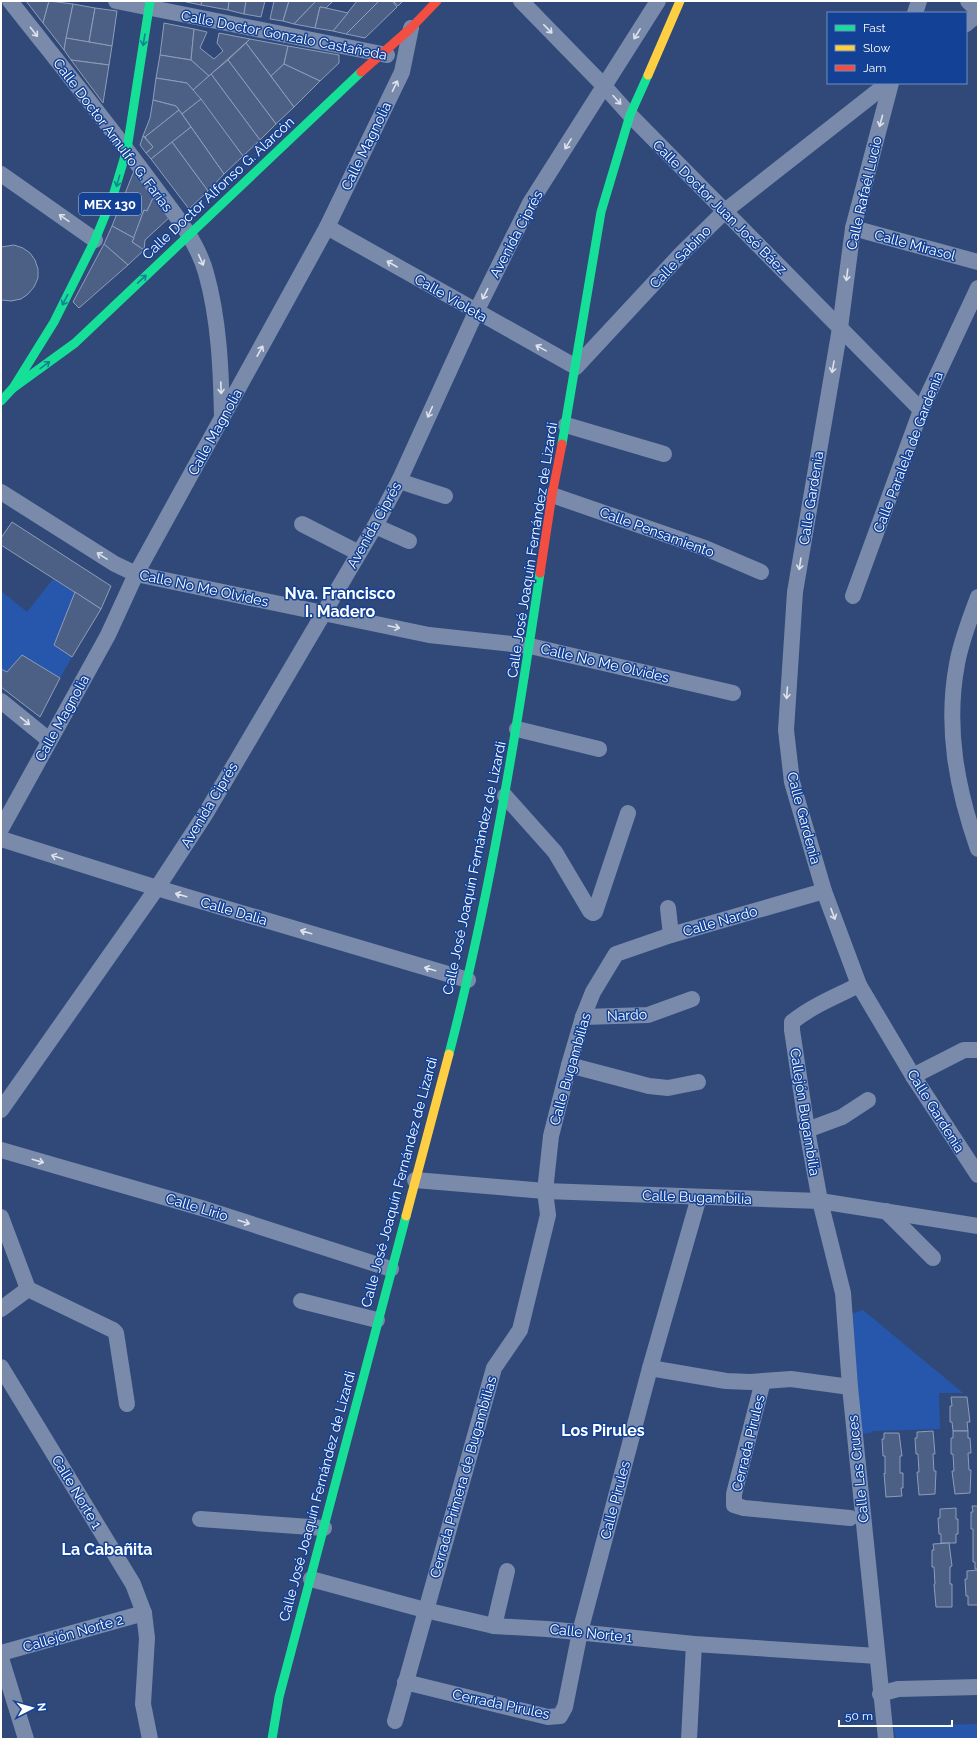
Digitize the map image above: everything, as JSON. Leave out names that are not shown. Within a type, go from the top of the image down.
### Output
[{"type":"street","name":"Calle Doctor Arnulfo G. Farías","points":[[10,1],[127,149],[190,235],[206,272],[214,315],[220,366],[222,417]]},
{"type":"street","name":"Calle Doctor Gonzalo Castañeda","points":[[116,1],[150,4],[404,60]]},
{"type":"street","name":"Calle Doctor Alfonso G. Alarcón","points":[[13,388],[75,343],[380,54],[411,28],[437,1]]},
{"type":"street","name":"Calle Doctor Juan José Báez","points":[[521,1],[604,86],[630,115],[921,410]]},
{"type":"street","name":"Avenida Ciprés","points":[[1,1110],[157,888],[206,813],[375,526],[399,481],[476,312],[530,203],[658,1]]},
{"type":"street","name":"Calle José Joaquín Fernández de Lizardi","points":[[272,1739],[279,1697],[311,1579],[377,1320],[468,980],[517,729],[552,495],[566,425],[601,212],[630,115],[680,1]]},
{"type":"street","points":[[915,12],[919,1]]},
{"type":"street","points":[[968,1],[978,11]]},
{"type":"street","name":"MEX 130","points":[[1,401],[13,388],[54,322],[95,240],[113,196],[127,149],[150,4]]},
{"type":"street","points":[[967,23],[978,14]]},
{"type":"street","name":"Calle Magnolia","points":[[1,829],[108,635],[136,574],[327,227],[402,72],[411,28]]},
{"type":"street","name":"Calle Sabino","points":[[576,367],[681,254],[725,211],[889,84]]},
{"type":"street","name":"Calle Rafaél Lucio","points":[[840,328],[853,228],[890,84]]},
{"type":"street","points":[[1,174],[95,240]]},
{"type":"street","name":"Calle Violeta","points":[[327,227],[576,367]]},
{"type":"street","name":"Calle Mirasol","points":[[853,228],[978,262]]},
{"type":"street","name":"Calle Paralela de Gardenia","points":[[853,596],[921,410],[978,288]]},
{"type":"street","name":"Calle Gardenia","points":[[840,328],[795,592],[786,730],[792,782],[824,891],[860,985],[913,1076],[978,1174]]},
{"type":"street","points":[[566,425],[664,454]]},
{"type":"street","points":[[399,481],[445,496]]},
{"type":"street","name":"Calle No Me Olvides","points":[[1,492],[115,564],[136,574],[429,635],[530,646],[733,693]]},
{"type":"street","name":"Calle Pensamiento","points":[[552,495],[705,548],[761,572]]},
{"type":"street","points":[[302,524],[359,552]]},
{"type":"street","points":[[375,526],[409,541]]},
{"type":"street","points":[[978,597],[965,632],[957,664],[953,695],[951,734],[959,785],[978,849]]},
{"type":"street","points":[[1,701],[49,740]]},
{"type":"street","points":[[517,729],[600,749]]},
{"type":"street","points":[[505,796],[555,852],[592,913],[595,912],[628,813]]},
{"type":"street","name":"Calle Dalia","points":[[1,839],[157,888],[468,980]]},
{"type":"street","name":"Calle Nardo","points":[[616,954],[671,935],[824,891]]},
{"type":"street","points":[[668,908],[671,935]]},
{"type":"street","name":"Calle Bugambilias","points":[[545,1191],[551,1136],[583,1017],[593,992],[616,954]]},
{"type":"street","name":"Callejón Bugambilia","points":[[820,1201],[807,1130],[792,1022],[826,1000],[860,985]]},
{"type":"street","name":"Nardo","points":[[583,1017],[648,1015],[692,999]]},
{"type":"street","points":[[913,1076],[964,1050],[978,1050]]},
{"type":"street","points":[[569,1065],[649,1086],[668,1088],[698,1082]]},
{"type":"street","points":[[807,1130],[842,1117],[868,1100]]},
{"type":"street","name":"Calle Lirio","points":[[1,1150],[205,1209],[391,1269]]},
{"type":"street","name":"Calle Bugambilia","points":[[415,1180],[545,1191],[820,1201],[978,1226]]},
{"type":"street","name":"Cerrada Primera de Bugambilias","points":[[395,1721],[494,1368],[520,1330],[548,1215],[545,1191]]},
{"type":"street","name":"Calle Pirules","points":[[580,1632],[650,1368],[699,1197]]},
{"type":"street","name":"Calle Las Cruces","points":[[820,1201],[843,1293],[850,1387],[880,1694],[886,1739]]},
{"type":"street","points":[[886,1211],[933,1258]]},
{"type":"street","points":[[1,1217],[28,1289],[116,1333],[127,1404]]},
{"type":"street","points":[[1,1309],[28,1289]]},
{"type":"street","points":[[301,1301],[377,1320]]},
{"type":"street","name":"Calle Norte 1","points":[[1,1367],[133,1584],[144,1613],[147,1638],[143,1704],[150,1739]]},
{"type":"street","points":[[650,1368],[726,1381],[791,1379],[850,1387]]},
{"type":"street","name":"Cerrada Pirules","points":[[763,1381],[734,1494],[734,1505],[744,1508],[850,1518]]},
{"type":"street","points":[[200,1519],[324,1528]]},
{"type":"street","points":[[494,1626],[507,1571]]},
{"type":"street","name":"Calle Norte 1","points":[[311,1579],[425,1610],[494,1626],[547,1628],[694,1644],[877,1656]]},
{"type":"street","name":"Callejón Norte 2","points":[[1,1653],[144,1613]]},
{"type":"street","name":"Cerrada Pirules","points":[[405,1682],[548,1717],[560,1716],[565,1707],[580,1632]]},
{"type":"street","points":[[689,1739],[694,1644]]},
{"type":"street","points":[[1,1658],[26,1739]]},
{"type":"street","points":[[880,1694],[898,1689],[978,1687]]},
{"type":"shaded area","points":[[53,579],[75,592],[54,644],[72,657],[60,678],[22,655],[7,672],[1,669],[1,591],[27,612]]},
{"type":"shaded area","points":[[863,1310],[963,1393],[939,1393],[940,1429],[872,1431],[871,1433],[859,1434],[848,1315]]},
{"type":"shaded area","points":[[978,1724],[978,1739],[896,1739],[893,1726]]},
{"type":"building","points":[[26,1],[49,1],[43,23]]},
{"type":"building","points":[[49,1],[73,4],[64,50],[43,23]]},
{"type":"building","points":[[182,1],[202,1],[201,5]]},
{"type":"building","points":[[202,1],[229,1],[228,10],[201,5]]},
{"type":"building","points":[[229,1],[246,1],[244,14],[228,10]]},
{"type":"building","points":[[246,1],[265,1],[261,17],[244,14]]},
{"type":"building","points":[[274,1],[289,1],[283,21],[270,19]]},
{"type":"building","points":[[289,1],[316,1],[294,24],[283,21]]},
{"type":"building","points":[[316,1],[333,1],[326,8],[320,7],[315,28],[294,24]]},
{"type":"building","points":[[357,1],[379,1],[346,34],[333,31]]},
{"type":"building","points":[[379,1],[392,1],[397,7],[365,38],[346,34]]},
{"type":"building","points":[[393,1],[403,1],[398,6]]},
{"type":"building","points":[[73,4],[95,8],[89,42],[66,38]]},
{"type":"building","points":[[320,7],[348,13],[333,31],[315,28]]},
{"type":"building","points":[[95,8],[117,11],[112,46],[89,42]]},
{"type":"building","points":[[164,23],[194,29],[191,60],[160,55]]},
{"type":"building","points":[[194,29],[207,32],[200,48],[214,59],[223,51],[217,43],[219,33],[250,39],[209,76],[191,60]]},
{"type":"building","points":[[66,38],[112,46],[109,65],[71,60],[64,50]]},
{"type":"building","points":[[250,39],[288,46],[284,64],[271,76],[246,43]]},
{"type":"building","points":[[246,43],[294,107],[276,124],[228,60]]},
{"type":"building","points":[[288,46],[339,55],[339,63],[320,81],[284,64]]},
{"type":"building","points":[[160,55],[191,60],[209,76],[193,90],[187,83],[156,78]]},
{"type":"building","points":[[71,60],[109,65],[103,103]]},
{"type":"building","points":[[228,60],[276,124],[260,140],[211,74]]},
{"type":"building","points":[[284,64],[320,81],[294,107],[271,76]]},
{"type":"building","points":[[211,74],[260,140],[243,156],[193,90]]},
{"type":"building","points":[[156,78],[187,83],[201,99],[182,114],[176,106],[153,100]]},
{"type":"building","points":[[201,99],[243,156],[224,174],[182,114]]},
{"type":"building","points":[[153,100],[176,106],[179,110],[145,137],[143,136],[150,118]]},
{"type":"building","points":[[179,110],[191,127],[151,159],[146,153],[153,147],[145,137]]},
{"type":"building","points":[[191,127],[224,174],[208,191],[172,142]]},
{"type":"building","points":[[143,136],[153,147],[146,153],[140,145]]},
{"type":"building","points":[[172,142],[208,191],[189,209],[151,159]]},
{"type":"building","points":[[134,171],[154,196],[147,211],[144,210],[134,238],[112,226]]},
{"type":"building","points":[[154,196],[171,216],[145,240],[144,250],[132,242],[144,210],[147,211]]},
{"type":"building","points":[[112,226],[134,238],[132,242],[144,250],[128,265],[104,244]]},
{"type":"building","points":[[104,244],[128,265],[79,308],[73,302]]},
{"type":"building","points":[[14,245],[23,248],[30,253],[35,260],[38,269],[38,278],[34,287],[21,299],[11,301],[2,300],[1,247]]},
{"type":"building","points":[[12,522],[111,586],[101,609],[1,545],[1,538]]},
{"type":"building","points":[[75,592],[101,609],[72,657],[54,645]]},
{"type":"building","points":[[22,655],[60,678],[40,717],[1,687],[1,669],[7,672]]},
{"type":"building","points":[[951,1397],[967,1397],[970,1422],[967,1422],[968,1431],[953,1431],[952,1422],[950,1422],[950,1406],[952,1406]]},
{"type":"building","points":[[933,1431],[935,1454],[933,1454],[934,1471],[936,1471],[935,1494],[919,1495],[917,1472],[919,1472],[918,1454],[916,1454],[915,1438],[917,1438],[917,1432]]},
{"type":"building","points":[[953,1431],[968,1431],[968,1438],[970,1438],[971,1453],[968,1453],[969,1470],[971,1470],[970,1493],[955,1494],[952,1471],[954,1471],[953,1454],[951,1454],[951,1438],[953,1438]]},
{"type":"building","points":[[884,1433],[899,1433],[902,1456],[900,1456],[900,1473],[903,1473],[903,1488],[901,1488],[902,1496],[886,1497],[884,1473],[885,1474],[885,1456],[883,1456],[882,1439],[884,1439]]},
{"type":"building","points":[[972,1506],[978,1506],[978,1569],[975,1569],[975,1562],[973,1562],[973,1529],[971,1529],[971,1512],[973,1512]]},
{"type":"building","points":[[956,1508],[958,1534],[956,1534],[956,1543],[941,1543],[938,1518],[940,1518],[940,1509]]},
{"type":"building","points":[[949,1543],[952,1566],[950,1567],[950,1584],[952,1584],[952,1607],[936,1607],[934,1567],[932,1567],[932,1550],[934,1550],[933,1544]]},
{"type":"building","points":[[978,1570],[978,1605],[968,1605],[965,1579],[967,1579],[967,1571]]},
{"type":"traffic: fast","points":[[1,401],[13,388],[54,322],[95,240],[113,196],[127,149],[150,1]]},
{"type":"traffic: fast","points":[[13,388],[75,343],[361,72]]},
{"type":"traffic: fast","points":[[562,444],[601,212],[630,115],[648,75]]},
{"type":"traffic: fast","points":[[449,1054],[464,995],[501,815],[540,573]]},
{"type":"traffic: fast","points":[[272,1739],[279,1697],[406,1216]]},
{"type":"traffic: slow","points":[[648,75],[680,1]]},
{"type":"traffic: slow","points":[[406,1216],[449,1054]]},
{"type":"traffic: jam","points":[[361,72],[411,28],[437,1]]},
{"type":"traffic: jam","points":[[540,573],[552,495],[562,444]]},
{"type":"district","name":"Nva. Francisco I. Madero","points":[[340,602]]},
{"type":"district","name":"Los Pirules","points":[[603,1430]]},
{"type":"district","name":"La Cabañita","points":[[107,1549]]}]
